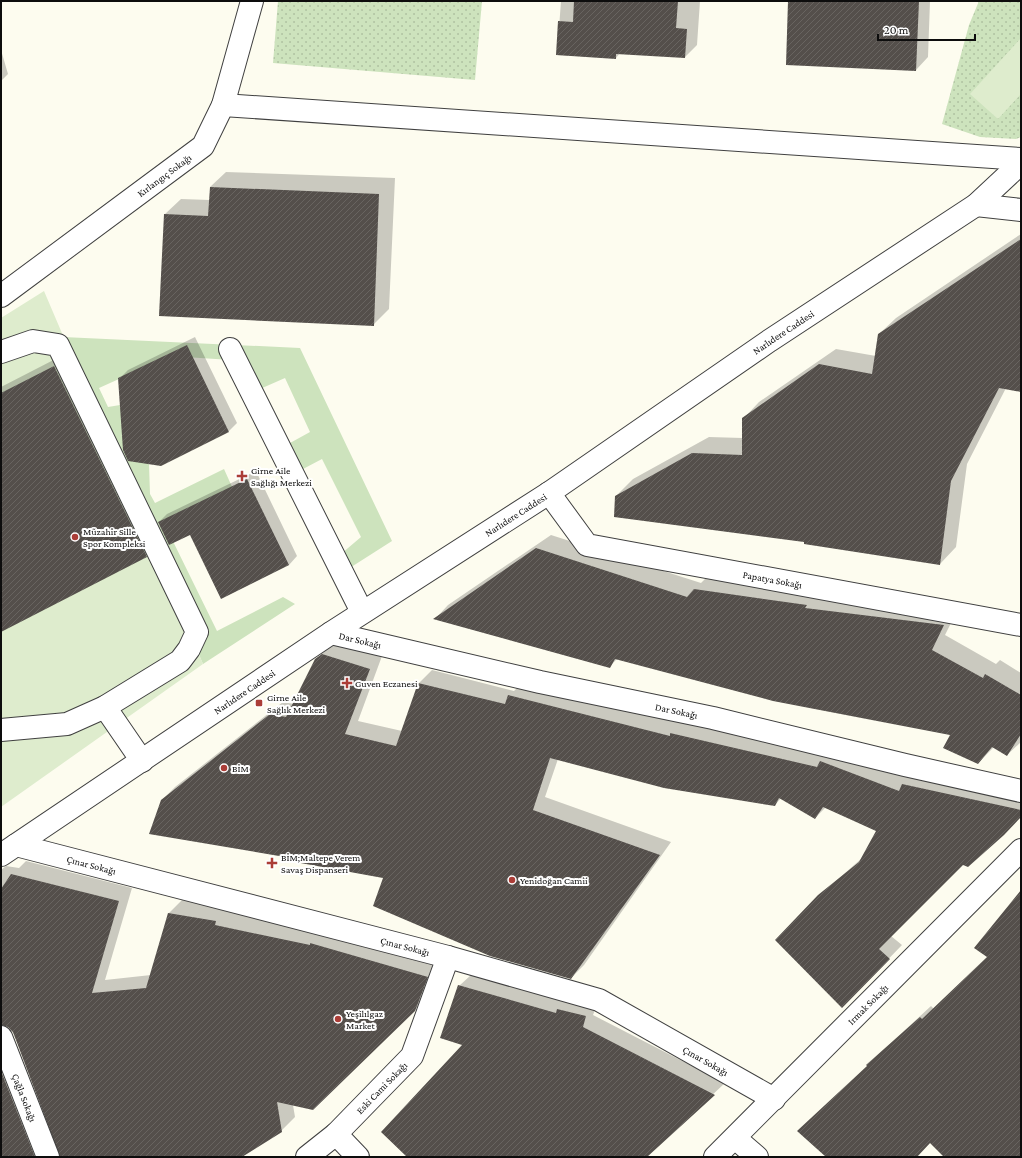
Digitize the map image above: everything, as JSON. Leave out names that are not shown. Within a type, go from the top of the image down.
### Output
[{"type":"street","name":"Kırlangıç Sokağı","points":[[1,296],[203,146],[223,105],[252,1]]},
{"type":"street","points":[[223,105],[1021,159]]},
{"type":"street","name":"Narlıdere Caddesi","points":[[9,850],[331,632],[549,493],[769,341],[976,205],[1021,163]]},
{"type":"street","points":[[976,205],[1021,210]]},
{"type":"street","points":[[1,352],[33,341],[58,345],[197,632],[189,649],[180,661],[105,707],[67,724],[1,730]]},
{"type":"street","points":[[230,349],[362,612]]},
{"type":"street","name":"Papatya Sokağı","points":[[549,493],[587,545],[1021,625]]},
{"type":"street","name":"Dar Sokağı","points":[[331,632],[548,684],[713,718],[905,765],[1021,791]]},
{"type":"street","points":[[105,707],[142,761]]},
{"type":"street","name":"Çınar Sokağı","points":[[9,850],[448,957],[599,1000],[774,1099]]},
{"type":"street","name":"Irmak Sokağı","points":[[715,1157],[1021,850]]},
{"type":"street","name":"Eski Cami Sokağı","points":[[307,1157],[336,1134],[412,1056],[448,957]]},
{"type":"street","name":"Çağla Sokağı","points":[[1,1037],[48,1157]]},
{"type":"street","points":[[336,1134],[358,1157]]},
{"type":"street","points":[[735,1138],[757,1157]]},
{"type":"green space","points":[[278,1],[482,1],[475,80],[273,63]]},
{"type":"green space","points":[[979,1],[1021,1],[1021,137],[1016,139],[980,137],[942,124],[969,25]]},
{"type":"green space","points":[[1021,38],[1021,94],[998,119],[970,94]]},
{"type":"green space","name":"Müzahir Sille Spor Kompleksi","points":[[44,291],[203,664],[1,807],[1,318]]},
{"type":"green space","points":[[63,337],[300,348],[392,541],[345,571],[341,554],[361,537],[322,459],[303,469],[290,443],[310,432],[285,378],[260,389],[246,361],[170,356],[99,388],[108,407],[120,405],[149,464],[150,494],[155,503],[224,469],[233,489],[164,523],[217,631],[283,597],[295,604],[203,664]]},
{"type":"building","points":[[574,1],[678,1],[676,28],[687,29],[685,58],[616,54],[616,59],[556,55],[558,21],[573,22]]},
{"type":"building","points":[[788,1],[919,1],[916,71],[786,65]]},
{"type":"building","points":[[210,187],[379,194],[374,326],[159,316],[164,214],[208,216]]},
{"type":"building","points":[[1021,239],[1021,392],[999,388],[951,481],[940,565],[804,544],[804,542],[614,517],[615,496],[692,453],[742,455],[742,418],[819,364],[872,374],[878,334]]},
{"type":"building","points":[[187,345],[229,432],[161,466],[128,461],[123,450],[118,378]]},
{"type":"building","points":[[54,366],[147,557],[1,632],[1,393]]},
{"type":"building","points":[[247,479],[289,565],[221,599],[190,535],[169,545],[158,522]]},
{"type":"building","points":[[536,548],[687,597],[694,589],[807,605],[805,608],[944,625],[932,650],[983,678],[985,674],[1021,695],[1021,734],[1007,756],[992,747],[978,764],[943,748],[950,735],[773,701],[615,659],[610,668],[433,619]]},
{"type":"building","points":[[322,654],[370,669],[345,734],[396,746],[418,683],[505,704],[508,695],[670,736],[670,733],[817,767],[820,761],[899,791],[902,784],[1021,810],[1021,817],[1004,835],[968,867],[963,865],[879,949],[890,959],[842,1008],[775,940],[818,895],[859,862],[876,831],[823,807],[815,819],[779,798],[775,806],[664,788],[550,758],[533,810],[660,855],[571,979],[490,956],[373,906],[383,878],[284,860],[285,857],[149,834],[161,800],[270,714],[286,717],[315,659]]},
{"type":"building","points":[[11,874],[119,901],[92,993],[146,988],[168,913],[216,921],[215,925],[310,945],[310,943],[428,977],[415,1011],[313,1110],[277,1102],[282,1132],[242,1157],[60,1157],[13,1032],[8,1027],[1,1025],[1,889]]},
{"type":"building","points":[[1021,890],[1021,1157],[944,1157],[930,1143],[917,1157],[826,1157],[797,1131],[867,1066],[866,1065],[920,1017],[922,1019],[987,957],[974,948]]},
{"type":"building","points":[[458,985],[556,1013],[557,1009],[586,1016],[583,1027],[715,1095],[647,1157],[407,1157],[381,1132],[462,1045],[440,1038]]},
{"type":"building","points":[[1,1071],[35,1157],[1,1157]]},
{"type":"place","name":"Girne Aile Sağlığı Merkezi","points":[[242,476]]},
{"type":"place","name":"Müzahir Sille Spor Kompleksi","points":[[75,537]]},
{"type":"place","name":"Guven Eczanesi","points":[[347,683]]},
{"type":"place","name":"Girne Aile Sağlık Merkezi","points":[[259,703]]},
{"type":"place","name":"BİM","points":[[224,768]]},
{"type":"place","name":"BİM;Maltepe Verem Savaş Dispanseri","points":[[272,863]]},
{"type":"place","name":"Yenidoğan Camii","points":[[512,880]]},
{"type":"place","name":"Yeşilılgaz Market","points":[[338,1019]]}]
